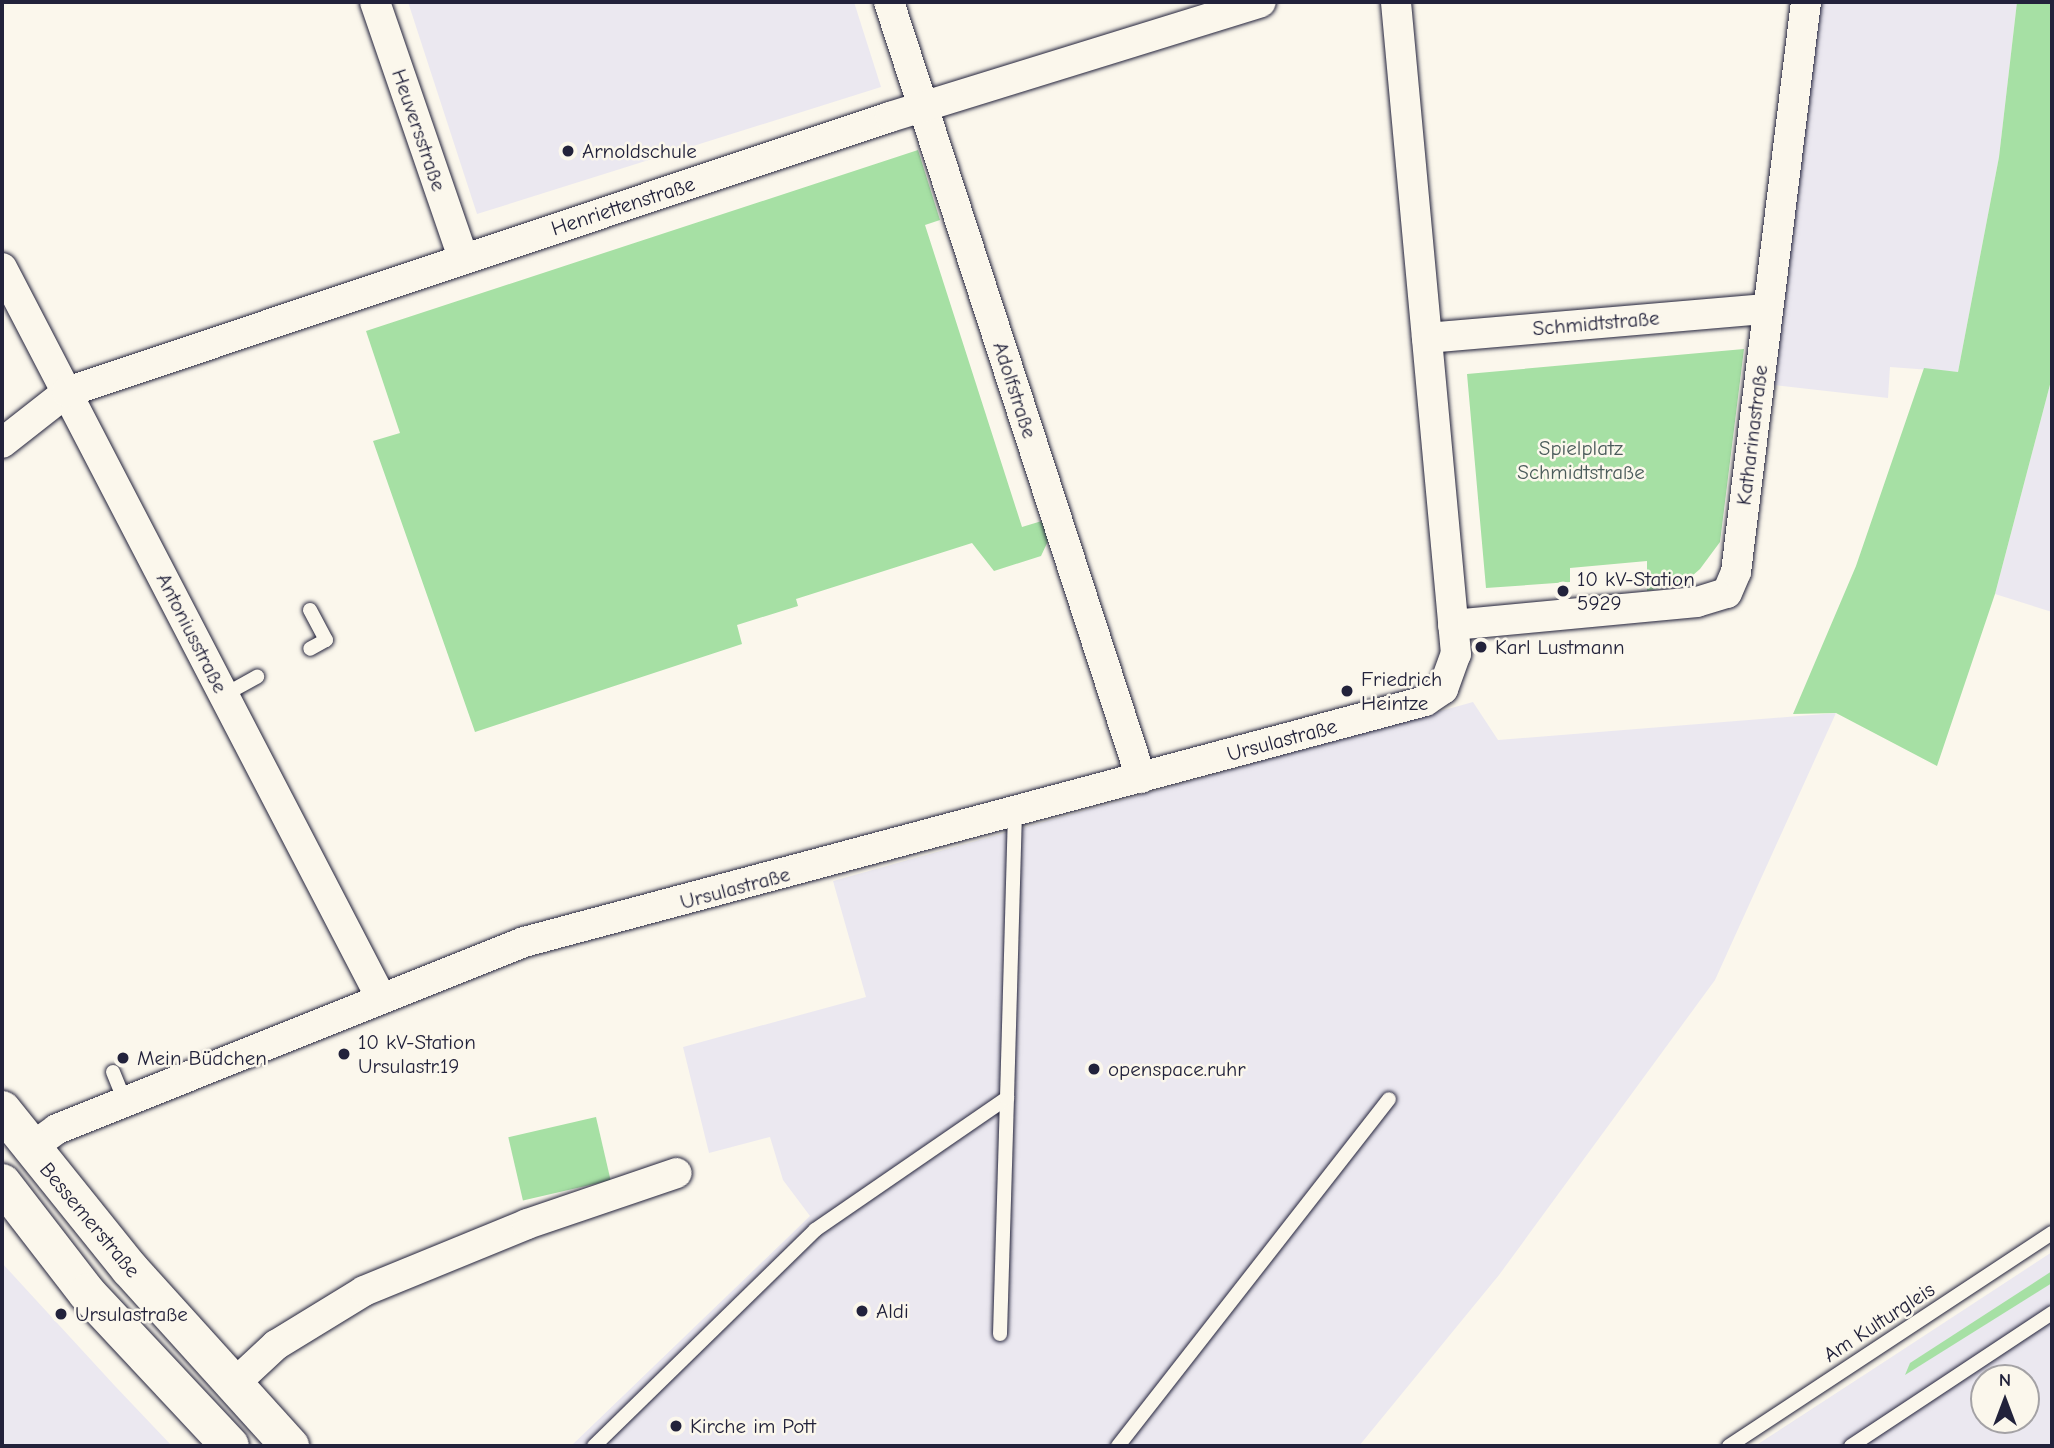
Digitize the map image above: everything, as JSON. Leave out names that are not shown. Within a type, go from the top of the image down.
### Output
[{"type":"street","name":"Heuversstraße","points":[[375,2],[463,258]]},
{"type":"street","name":"Adolfstraße","points":[[889,2],[1140,778]]},
{"type":"street","name":"Henriettenstraße","points":[[2,443],[66,392],[463,258],[923,108],[1262,2]]},
{"type":"street","points":[[1396,2],[1453,625]]},
{"type":"street","name":"Katharinastraße","points":[[1453,625],[1697,602],[1727,593],[1736,572],[1766,309],[1806,2]]},
{"type":"street","name":"Antoniusstraße","points":[[2,268],[381,998]]},
{"type":"street","name":"Schmidtstraße","points":[[1427,338],[1766,309]]},
{"type":"street","name":"Ursulastraße","points":[[31,1149],[57,1129],[524,942],[1015,813],[1425,701],[1453,676],[1453,625]]},
{"type":"street","name":"Bessemerstraße","points":[[2,1110],[31,1149],[233,1385],[290,1446]]},
{"type":"street","name":"Bessemerstraße","points":[[2,1173],[31,1149]]},
{"type":"street","points":[[233,1385],[276,1345],[364,1290],[527,1224],[677,1173]]},
{"type":"street","points":[[2,1183],[87,1293],[230,1446]]},
{"type":"lane","points":[[310,610],[326,640],[310,649]]},
{"type":"lane","points":[[224,695],[257,677]]},
{"type":"lane","points":[[1000,1334],[1015,813]]},
{"type":"lane","points":[[113,1072],[125,1101]]},
{"type":"lane","points":[[594,1446],[815,1230],[1007,1098]]},
{"type":"lane","points":[[1118,1446],[1389,1099]]},
{"type":"lane","name":"Am Kulturgleis","points":[[1729,1446],[2052,1233]]},
{"type":"lane","points":[[1851,1446],[2052,1313]]},
{"type":"shaded area","name":"Arnoldschule","points":[[408,2],[854,2],[881,87],[477,214]]},
{"type":"shaded area","points":[[1817,2],[2017,2],[1999,157],[1958,372],[1890,367],[1888,398],[1774,385]]},
{"type":"shaded area","points":[[2052,377],[2052,612],[1995,594]]},
{"type":"shaded area","points":[[1473,702],[1498,740],[1836,713],[1715,980],[1499,1275],[1359,1446],[571,1446],[810,1216],[783,1180],[770,1137],[709,1153],[683,1047],[866,997],[833,881]]},
{"type":"shaded area","points":[[2052,1252],[2052,1446],[1755,1446]]},
{"type":"shaded area","points":[[2,1263],[115,1386],[172,1446],[2,1446]]},
{"type":"green space","points":[[2017,2],[2052,2],[2052,377],[1995,594],[1937,766],[1836,713],[1793,714],[1856,566],[1924,368],[1958,372],[1999,157]]},
{"type":"green space","points":[[918,150],[940,220],[925,225],[1022,527],[1045,520],[1049,539],[1041,556],[994,571],[972,543],[796,599],[798,606],[737,625],[742,644],[475,732],[373,441],[400,433],[366,331]]},
{"type":"green space","name":"Spielplatz Schmidtstraße","points":[[1744,349],[1720,542],[1700,569],[1685,582],[1647,591],[1647,561],[1570,568],[1570,582],[1486,588],[1467,374]]},
{"type":"green space","points":[[596,1117],[611,1180],[523,1201],[508,1137]]},
{"type":"green space","points":[[2052,1271],[2052,1283],[1905,1375],[1910,1363]]},
{"type":"place","name":"Arnoldschule","points":[[568,151]]},
{"type":"place","name":"10 kV-Station 5929","points":[[1563,591]]},
{"type":"place","name":"Karl Lustmann","points":[[1481,647]]},
{"type":"place","name":"Friedrich Heintze","points":[[1347,691]]},
{"type":"place","name":"10 kV-Station Ursulastr.19","points":[[344,1054]]},
{"type":"place","name":"Mein Büdchen","points":[[123,1058]]},
{"type":"place","name":"openspace.ruhr","points":[[1094,1069]]},
{"type":"place","name":"Aldi","points":[[862,1311]]},
{"type":"place","name":"Ursulastraße","points":[[61,1314]]},
{"type":"place","name":"Kirche im Pott","points":[[676,1426]]}]
